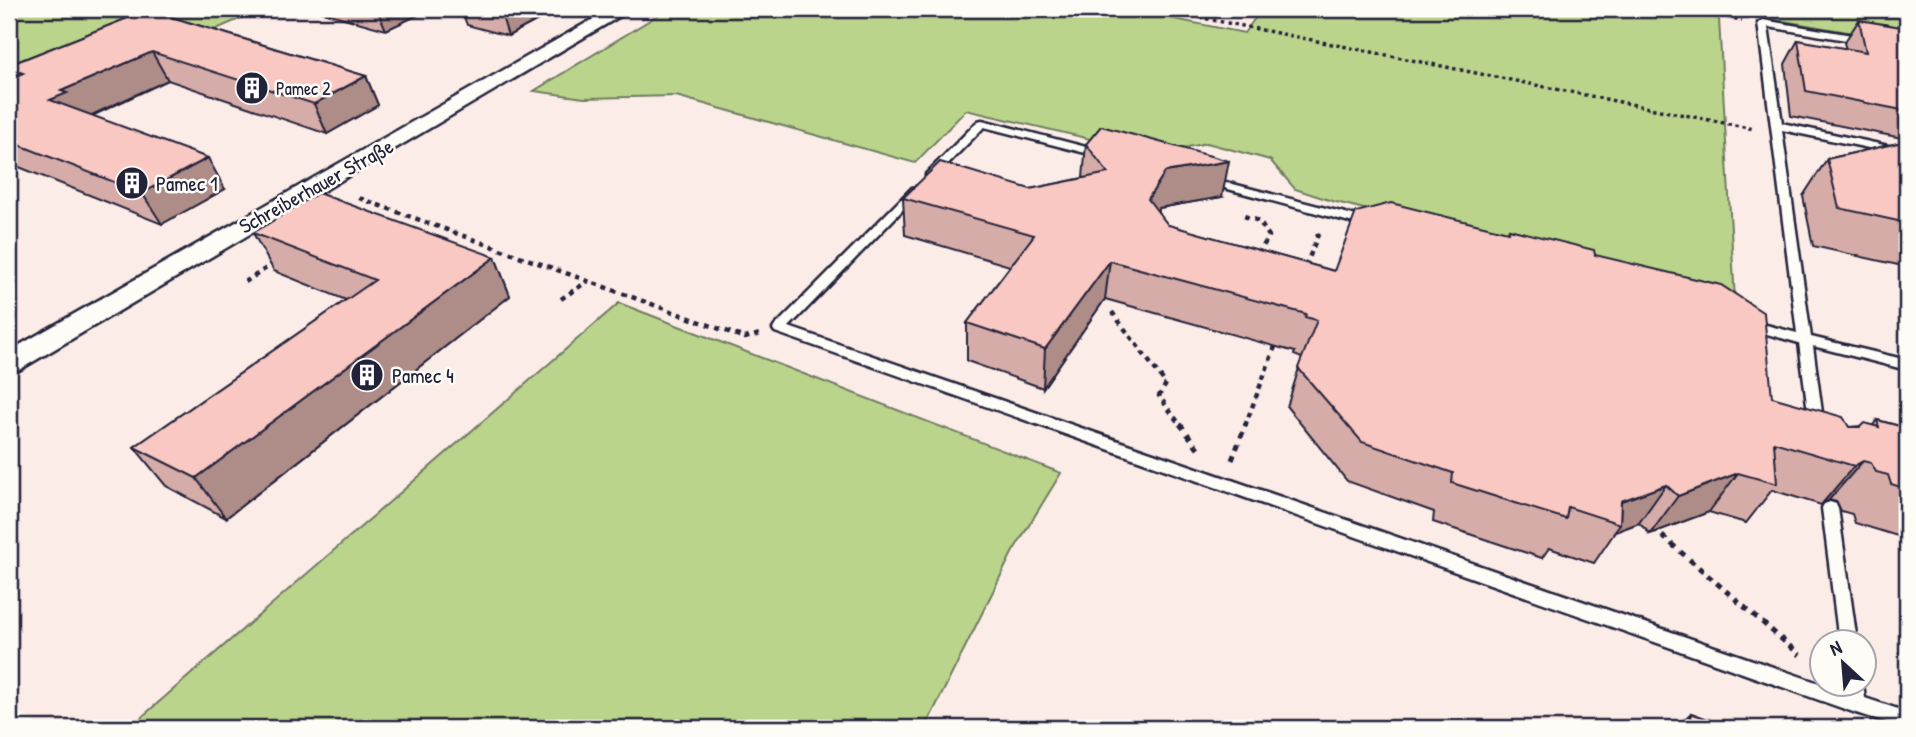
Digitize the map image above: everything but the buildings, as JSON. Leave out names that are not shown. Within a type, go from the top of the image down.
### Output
[{"type":"street","name":"Schreiberhauer Straße","points":[[9,363],[623,9]]},
{"type":"lane","points":[[1820,446],[1775,129],[1763,23],[1881,43]]},
{"type":"lane","points":[[1114,157],[982,123],[780,330],[1223,483],[1808,678]]},
{"type":"lane","points":[[1775,129],[1907,153]]},
{"type":"lane","points":[[1194,177],[1380,226]]},
{"type":"lane","points":[[1738,322],[1907,365]]},
{"type":"lane","points":[[1830,508],[1846,628]]},
{"type":"lane","points":[[1863,698],[1907,721]]},
{"type":"path","points":[[160,18],[192,9]]},
{"type":"path","points":[[1158,9],[1775,129]]},
{"type":"path","points":[[1679,9],[1763,23]]},
{"type":"path","points":[[1224,22],[1228,14]]},
{"type":"path","points":[[359,198],[745,338],[780,330]]},
{"type":"path","points":[[1294,265],[1306,268],[1327,211]]},
{"type":"path","points":[[1236,214],[1259,221],[1269,236],[1259,254],[1270,258]]},
{"type":"path","points":[[245,282],[276,262]]},
{"type":"path","points":[[561,299],[588,281]]},
{"type":"path","points":[[1112,312],[1166,384],[1159,396],[1223,483]]},
{"type":"path","points":[[1223,483],[1276,343]]},
{"type":"path","points":[[1648,523],[1801,656]]},
{"type":"shaded area","points":[[262,9],[668,9],[535,91],[584,98],[676,96],[915,163],[966,110],[1154,154],[1207,143],[1270,160],[1295,189],[1332,201],[1735,301],[1719,19],[1663,9],[1712,9],[1907,42],[1907,728],[925,728],[1012,553],[1060,473],[619,303],[129,728],[42,728],[9,705],[9,76],[143,22],[196,38]]},
{"type":"shaded area","points":[[1124,9],[1262,9],[1245,33]]},
{"type":"green space","points":[[9,9],[262,9],[196,38],[143,22],[9,76]]},
{"type":"green space","points":[[668,9],[1124,9],[1244,33],[1262,9],[1663,9],[1719,19],[1735,301],[1332,201],[1295,189],[1270,160],[1207,143],[1154,154],[966,110],[915,163],[676,96],[584,98],[534,91]]},
{"type":"green space","points":[[1712,9],[1907,9],[1907,42]]},
{"type":"green space","points":[[619,303],[1061,473],[1012,553],[925,728],[129,728]]},
{"type":"place","name":"Pamec 2","points":[[252,88]]},
{"type":"place","name":"Pamec 1","points":[[132,183]]},
{"type":"place","name":"Pamec 4","points":[[367,375]]}]
